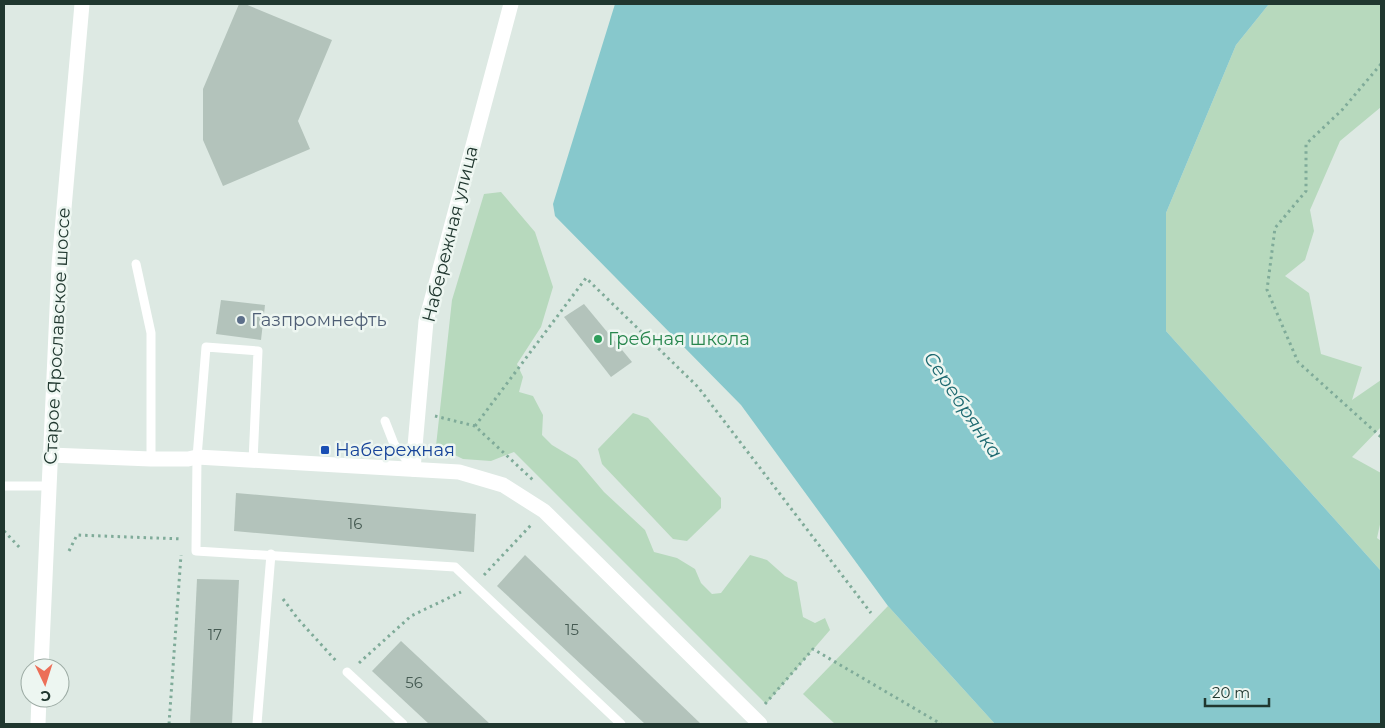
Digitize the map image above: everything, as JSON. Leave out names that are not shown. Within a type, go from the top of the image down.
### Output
[{"type":"street","name":"Старое Ярославское шоссе","points":[[41,658],[59,265],[82,4]]},
{"type":"street","name":"Набережная улица","points":[[413,469],[426,321],[512,4]]},
{"type":"street","points":[[50,455],[150,459],[188,459],[196,457],[459,472],[503,485],[544,511],[760,724]]},
{"type":"street","points":[[38,724],[39,708]]},
{"type":"lane","points":[[136,264],[151,333],[150,459]]},
{"type":"lane","points":[[253,461],[258,351],[206,347],[196,457],[196,551],[271,554],[455,567],[621,724]]},
{"type":"lane","points":[[384,421],[394,444],[413,469]]},
{"type":"lane","points":[[4,486],[49,486]]},
{"type":"lane","points":[[256,724],[271,554]]},
{"type":"lane","points":[[347,672],[402,724]]},
{"type":"path","points":[[1381,64],[1342,110],[1306,144],[1306,191],[1275,228],[1268,290],[1298,362],[1381,436]]},
{"type":"path","points":[[474,426],[586,278],[698,387],[871,613]]},
{"type":"path","points":[[418,412],[474,426],[536,483]]},
{"type":"path","points":[[268,578],[298,619],[347,672],[411,616],[475,585],[532,523]]},
{"type":"path","points":[[169,724],[183,530]]},
{"type":"path","points":[[4,531],[21,549]]},
{"type":"path","points":[[69,551],[77,535],[182,539]]},
{"type":"path","points":[[766,704],[813,650],[941,724]]},
{"type":"green space","points":[[1269,4],[1381,4],[1381,107],[1340,141],[1310,210],[1314,231],[1305,260],[1285,276],[1309,293],[1321,354],[1362,367],[1352,400],[1381,380],[1381,427],[1352,457],[1381,473],[1381,520],[1377,538],[1381,541],[1381,571],[1166,331],[1166,213],[1236,45]]},
{"type":"green space","points":[[501,192],[535,232],[553,287],[541,327],[517,364],[523,377],[519,392],[533,396],[543,415],[542,435],[552,445],[577,460],[604,492],[645,530],[654,552],[677,558],[695,569],[701,583],[712,594],[721,593],[750,555],[767,560],[785,576],[797,582],[803,617],[815,623],[825,618],[830,630],[766,704],[514,452],[491,461],[463,459],[436,446],[452,300],[484,194]]},
{"type":"green space","points":[[633,413],[648,418],[721,498],[721,508],[687,541],[673,539],[602,464],[598,449]]},
{"type":"green space","points":[[888,606],[995,724],[835,724],[803,694]]},
{"type":"water","name":"Серебрянка","points":[[615,4],[1269,4],[1236,45],[1166,213],[1166,331],[1381,571],[1381,724],[995,724],[888,606],[741,405],[555,216],[553,204]]},
{"type":"building","points":[[239,4],[245,4],[332,40],[298,121],[310,149],[223,186],[203,140],[203,89]]},
{"type":"building","name":"Газпромнефть","points":[[221,300],[265,305],[261,340],[216,334]]},
{"type":"building","name":"Гребная школа","points":[[584,304],[632,362],[611,377],[564,317]]},
{"type":"building","points":[[236,493],[476,514],[474,552],[234,531]]},
{"type":"building","points":[[525,555],[701,724],[645,724],[497,586]]},
{"type":"building","points":[[197,579],[239,580],[232,724],[190,724]]},
{"type":"building","points":[[401,641],[490,724],[429,724],[372,671]]},
{"type":"place","name":"Газпромнефть","points":[[241,320]]},
{"type":"place","name":"Гребная школа","points":[[598,339]]},
{"type":"place","name":"Набережная","points":[[325,450]]}]
